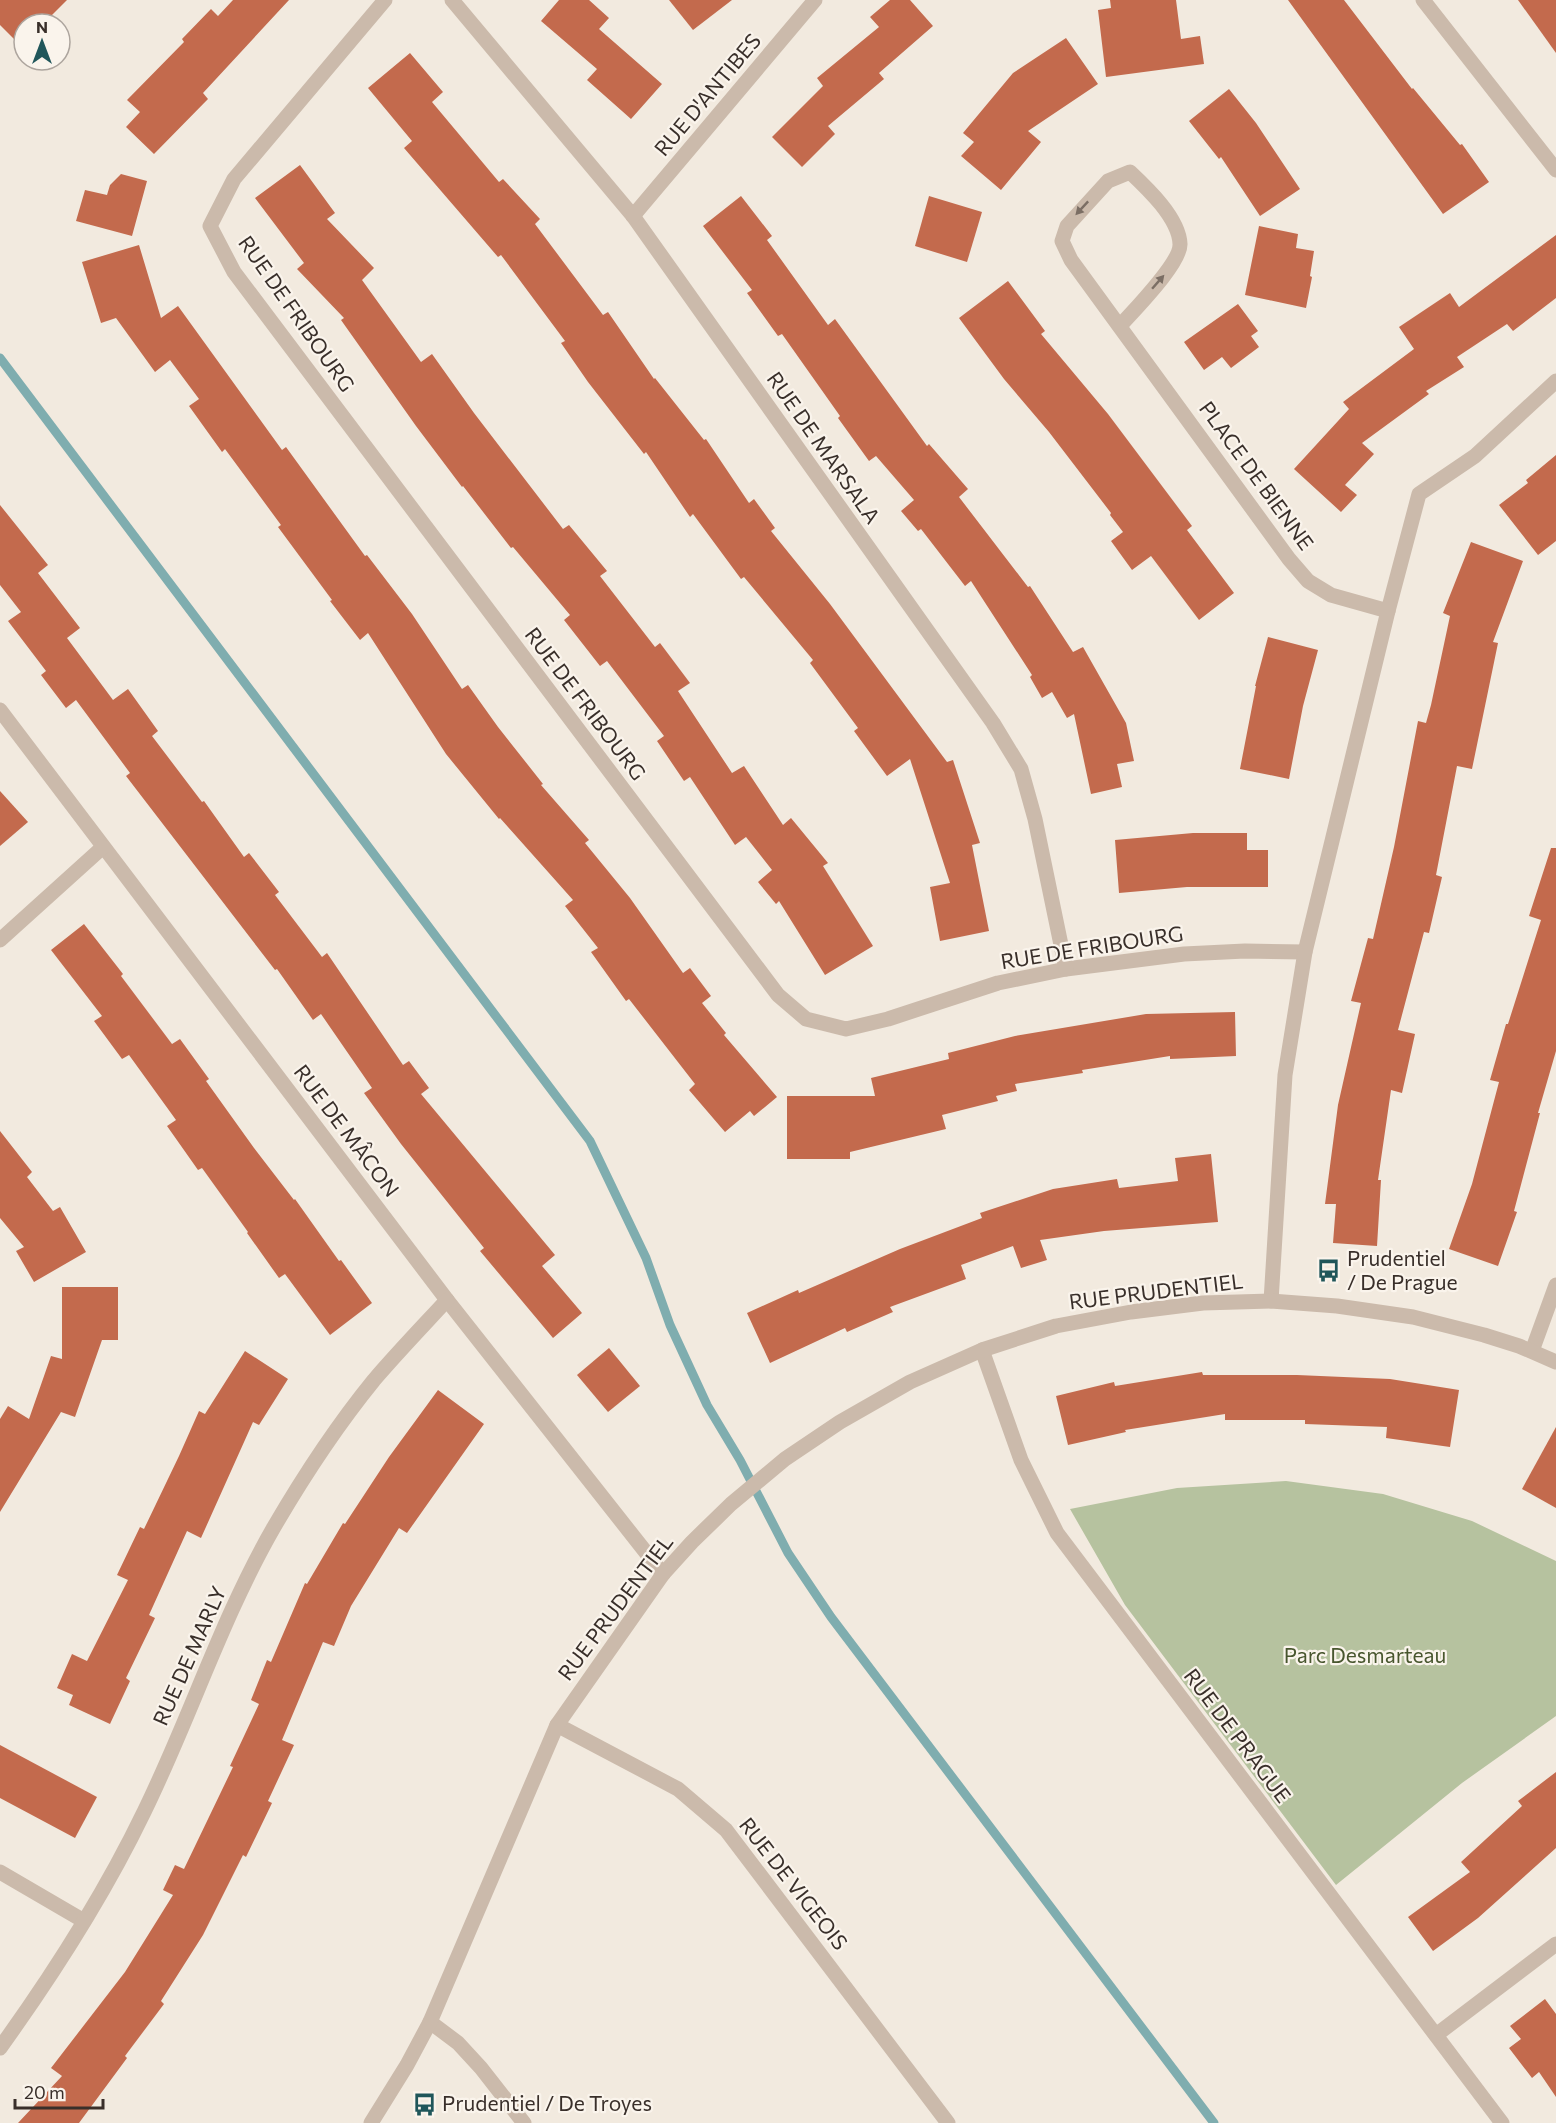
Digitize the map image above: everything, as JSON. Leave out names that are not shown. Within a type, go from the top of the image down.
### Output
[{"type":"street","name":"RUE DE FRIBOURG","points":[[385,0],[234,179],[210,226],[234,272],[778,995],[806,1019],[846,1029],[888,1019],[998,983],[1066,969],[1184,954],[1245,951],[1305,952]]},
{"type":"street","name":"RUE DE MARSALA","points":[[452,0],[633,216],[993,723],[1021,769],[1035,819],[1066,969]]},
{"type":"street","name":"RUE D'ANTIBES","points":[[633,216],[815,0]]},
{"type":"street","points":[[1423,0],[1556,170]]},
{"type":"street","name":"PLACE DE BIENNE","points":[[1120,326],[1172,266],[1181,245],[1175,225],[1152,192],[1130,172],[1108,181],[1067,225],[1062,241],[1071,260],[1308,581],[1331,595],[1388,611]]},
{"type":"street","points":[[1271,1301],[1285,1075],[1305,952],[1388,611],[1419,494],[1475,456],[1556,381]]},
{"type":"street","name":"RUE DE MÂCON","points":[[0,710],[447,1300],[663,1574]]},
{"type":"street","points":[[0,940],[103,847]]},
{"type":"street","points":[[1532,1351],[1556,1285]]},
{"type":"street","name":"RUE DE MARLY","points":[[0,2048],[54,1971],[116,1868],[145,1810],[251,1569],[275,1526],[305,1478],[374,1381],[447,1300]]},
{"type":"street","name":"RUE PRUDENTIEL","points":[[371,2123],[407,2066],[430,2022],[557,1725],[663,1574],[692,1542],[785,1459],[840,1422],[910,1382],[982,1350],[1056,1326],[1131,1312],[1203,1303],[1271,1301],[1337,1306],[1413,1317],[1484,1335],[1532,1351],[1556,1362]]},
{"type":"street","name":"RUE DE PRAGUE","points":[[982,1350],[1021,1460],[1057,1533],[1502,2123]]},
{"type":"street","name":"RUE DE VIGEOIS","points":[[557,1725],[678,1789],[726,1830],[948,2123]]},
{"type":"street","points":[[0,1872],[84,1921]]},
{"type":"street","points":[[1436,2035],[1556,1944]]},
{"type":"street","points":[[430,2022],[458,2043],[481,2068],[524,2123]]},
{"type":"green space","name":"Parc Desmarteau","points":[[1286,1481],[1383,1494],[1472,1521],[1556,1561],[1556,1716],[1462,1783],[1336,1885],[1125,1605],[1070,1509],[1177,1488]]},
{"type":"building","points":[[0,0],[67,0],[55,12],[12,12],[12,37],[0,25]]},
{"type":"building","points":[[233,0],[289,0],[203,93],[208,99],[154,154],[126,127],[140,112],[127,100],[184,42],[182,39],[211,9],[218,16]]},
{"type":"building","points":[[559,0],[589,0],[609,18],[599,29],[662,84],[631,119],[587,80],[597,69],[541,21]]},
{"type":"building","points":[[669,0],[732,0],[693,30]]},
{"type":"building","points":[[890,0],[910,0],[933,26],[879,73],[884,79],[828,126],[835,134],[802,167],[772,137],[823,86],[817,78],[879,27],[870,17]]},
{"type":"building","points":[[1110,0],[1176,0],[1181,39],[1200,36],[1204,64],[1106,77],[1098,10],[1111,8]]},
{"type":"building","points":[[1288,0],[1344,0],[1412,89],[1460,145],[1462,144],[1489,182],[1443,214]]},
{"type":"building","points":[[1518,0],[1556,0],[1556,53]]},
{"type":"building","points":[[1066,38],[1098,84],[1028,131],[1041,142],[1001,190],[961,156],[974,142],[963,133],[1013,73]]},
{"type":"building","points":[[410,53],[443,92],[432,102],[499,182],[503,179],[540,219],[535,224],[603,315],[608,312],[654,379],[704,440],[706,439],[749,503],[754,499],[775,528],[771,531],[830,604],[947,762],[953,760],[980,843],[972,845],[989,931],[940,941],[930,887],[950,883],[910,759],[887,776],[854,731],[858,728],[810,663],[813,660],[744,577],[741,579],[693,514],[690,517],[646,452],[644,454],[588,382],[561,343],[565,341],[501,255],[498,257],[404,148],[412,141],[368,88]]},
{"type":"building","points":[[1229,89],[1256,123],[1300,189],[1260,216],[1221,157],[1219,159],[1189,121]]},
{"type":"building","points":[[300,165],[335,213],[327,219],[374,268],[362,280],[421,362],[432,354],[563,529],[569,525],[607,571],[600,576],[655,647],[660,643],[690,683],[678,691],[732,773],[744,766],[783,825],[791,818],[828,863],[823,866],[873,946],[825,975],[779,901],[776,904],[758,882],[772,870],[746,837],[735,845],[690,777],[684,781],[657,741],[664,736],[607,661],[600,666],[564,620],[570,615],[513,547],[511,548],[462,487],[341,320],[344,318],[297,269],[304,263],[255,198]]},
{"type":"building","points":[[121,174],[147,181],[132,236],[76,221],[85,190],[107,195],[110,185]]},
{"type":"building","points":[[741,196],[772,236],[767,240],[828,325],[835,319],[927,446],[929,444],[968,489],[959,497],[1028,587],[1030,586],[1073,652],[1083,647],[1126,723],[1134,761],[1117,764],[1122,787],[1091,794],[1074,714],[1067,718],[1052,692],[1042,698],[1030,677],[1032,675],[971,581],[965,586],[921,529],[918,531],[901,511],[914,500],[876,456],[869,461],[782,334],[778,336],[747,293],[752,290],[703,226]]},
{"type":"building","points":[[929,196],[982,212],[967,262],[915,246]]},
{"type":"building","points":[[1259,226],[1298,234],[1296,248],[1314,251],[1306,308],[1245,295]]},
{"type":"building","points":[[1556,235],[1556,298],[1513,331],[1507,324],[1457,357],[1464,367],[1426,391],[1429,394],[1362,443],[1374,454],[1345,485],[1357,495],[1341,512],[1294,469],[1349,409],[1343,402],[1414,349],[1399,327],[1450,293],[1459,307]]},
{"type":"building","points":[[139,245],[161,318],[178,306],[282,450],[286,447],[365,556],[367,555],[412,614],[462,689],[468,685],[543,784],[541,785],[589,840],[585,843],[630,898],[683,973],[690,968],[711,996],[702,1003],[726,1033],[724,1035],[777,1097],[754,1116],[750,1111],[725,1132],[689,1090],[695,1084],[629,999],[626,1001],[591,952],[598,948],[565,906],[573,900],[499,819],[446,754],[368,633],[360,640],[330,601],[332,600],[278,527],[281,525],[225,449],[222,452],[189,406],[199,399],[170,360],[155,372],[116,318],[101,323],[82,262]]},
{"type":"building","points":[[1008,281],[1045,331],[1041,334],[1108,414],[1192,526],[1187,530],[1234,593],[1199,620],[1151,556],[1132,570],[1111,541],[1123,532],[1110,515],[1111,513],[1049,432],[1004,379],[959,318]]},
{"type":"building","points":[[1238,304],[1258,331],[1251,336],[1259,347],[1231,368],[1222,357],[1204,370],[1184,342]]},
{"type":"building","points":[[1556,455],[1556,541],[1538,555],[1499,505],[1528,483],[1526,480]]},
{"type":"building","points":[[0,505],[48,565],[38,573],[80,628],[67,638],[113,700],[128,689],[158,731],[152,736],[202,802],[204,801],[244,857],[249,853],[279,892],[275,895],[322,957],[327,953],[403,1065],[409,1061],[429,1088],[421,1094],[555,1255],[542,1266],[582,1313],[553,1338],[480,1251],[484,1248],[401,1144],[364,1093],[372,1088],[321,1014],[313,1020],[277,969],[275,970],[126,776],[130,773],[76,700],[66,708],[41,675],[46,671],[8,621],[21,612],[0,585]]},
{"type":"building","points":[[1471,542],[1523,561],[1493,642],[1498,643],[1472,769],[1457,766],[1436,875],[1442,877],[1429,933],[1424,932],[1398,1030],[1415,1034],[1402,1093],[1391,1090],[1378,1180],[1381,1180],[1377,1246],[1333,1243],[1336,1204],[1325,1204],[1338,1105],[1361,1003],[1351,1001],[1368,938],[1373,939],[1394,847],[1418,721],[1426,723],[1431,705],[1450,616],[1443,613]]},
{"type":"building","points":[[1268,637],[1318,650],[1303,706],[1289,779],[1240,769],[1255,686]]},
{"type":"building","points":[[0,791],[28,822],[0,846]]},
{"type":"building","points":[[1193,833],[1247,833],[1247,850],[1268,850],[1268,887],[1187,887],[1119,893],[1115,840]]},
{"type":"building","points":[[1551,848],[1556,848],[1556,1051],[1514,1211],[1517,1212],[1498,1266],[1449,1249],[1472,1184],[1499,1082],[1490,1080],[1541,920],[1529,916]]},
{"type":"building","points":[[84,924],[123,974],[121,976],[172,1044],[180,1039],[209,1079],[206,1081],[254,1148],[372,1303],[330,1335],[285,1274],[279,1278],[202,1168],[198,1170],[167,1126],[176,1120],[129,1055],[122,1059],[94,1021],[102,1016],[51,950]]},
{"type":"building","points":[[1235,1012],[1236,1056],[1170,1059],[1170,1056],[1082,1070],[1083,1073],[1015,1084],[1017,1091],[996,1096],[998,1101],[942,1115],[946,1129],[850,1152],[850,1159],[787,1159],[787,1096],[875,1096],[871,1078],[949,1059],[948,1053],[1015,1036],[1146,1014]]},
{"type":"building","points":[[0,1131],[32,1172],[27,1177],[53,1211],[60,1207],[86,1252],[34,1282],[16,1251],[24,1247],[0,1218]]},
{"type":"building","points":[[1211,1154],[1218,1222],[1104,1231],[1040,1240],[1047,1260],[1021,1268],[1013,1246],[961,1265],[966,1279],[890,1307],[893,1312],[847,1332],[845,1328],[770,1363],[747,1313],[798,1290],[799,1293],[900,1249],[982,1218],[980,1213],[1053,1189],[1117,1179],[1119,1188],[1178,1181],[1175,1158]]},
{"type":"building","points":[[62,1287],[118,1287],[118,1340],[102,1340],[75,1417],[61,1412],[0,1512],[0,1419],[8,1406],[29,1419],[51,1356],[62,1359]]},
{"type":"building","points":[[609,1348],[640,1386],[608,1412],[577,1375]]},
{"type":"building","points":[[245,1351],[288,1379],[259,1425],[253,1422],[201,1538],[187,1531],[149,1615],[155,1618],[126,1678],[130,1681],[110,1724],[69,1705],[73,1695],[57,1688],[72,1654],[87,1661],[128,1580],[117,1575],[140,1527],[144,1529],[199,1411],[205,1414]]},
{"type":"building","points":[[1202,1372],[1203,1375],[1297,1375],[1390,1379],[1459,1390],[1450,1447],[1386,1438],[1387,1427],[1305,1424],[1305,1420],[1225,1420],[1225,1414],[1125,1430],[1126,1432],[1068,1445],[1056,1396],[1114,1382],[1115,1386]]},
{"type":"building","points":[[438,1390],[484,1424],[407,1533],[399,1528],[351,1606],[334,1646],[323,1642],[282,1740],[294,1745],[268,1801],[272,1803],[246,1857],[243,1855],[203,1935],[161,2001],[164,2004],[79,2123],[18,2123],[62,2076],[51,2068],[125,1972],[173,1895],[163,1890],[175,1865],[184,1869],[233,1767],[230,1766],[259,1704],[251,1700],[267,1660],[271,1662],[305,1583],[307,1584],[343,1523],[345,1524],[389,1457]]},
{"type":"building","points":[[1556,1427],[1556,1508],[1522,1489]]},
{"type":"building","points":[[0,1745],[97,1797],[75,1838],[0,1798]]},
{"type":"building","points":[[1556,1772],[1556,1848],[1478,1918],[1433,1951],[1408,1917],[1470,1872],[1461,1862],[1522,1806],[1518,1801]]},
{"type":"building","points":[[1545,1999],[1556,2014],[1556,2097],[1539,2072],[1532,2078],[1509,2048],[1521,2039],[1510,2026]]},
{"type":"waterway","points":[[0,358],[590,1141],[646,1258],[670,1325],[707,1405],[740,1460],[788,1553],[831,1617],[1214,2123]]},
{"type":"place","name":"Prudentiel / De Prague","points":[[1329,1271]]},
{"type":"place","name":"Prudentiel / De Troyes","points":[[424,2104]]}]
